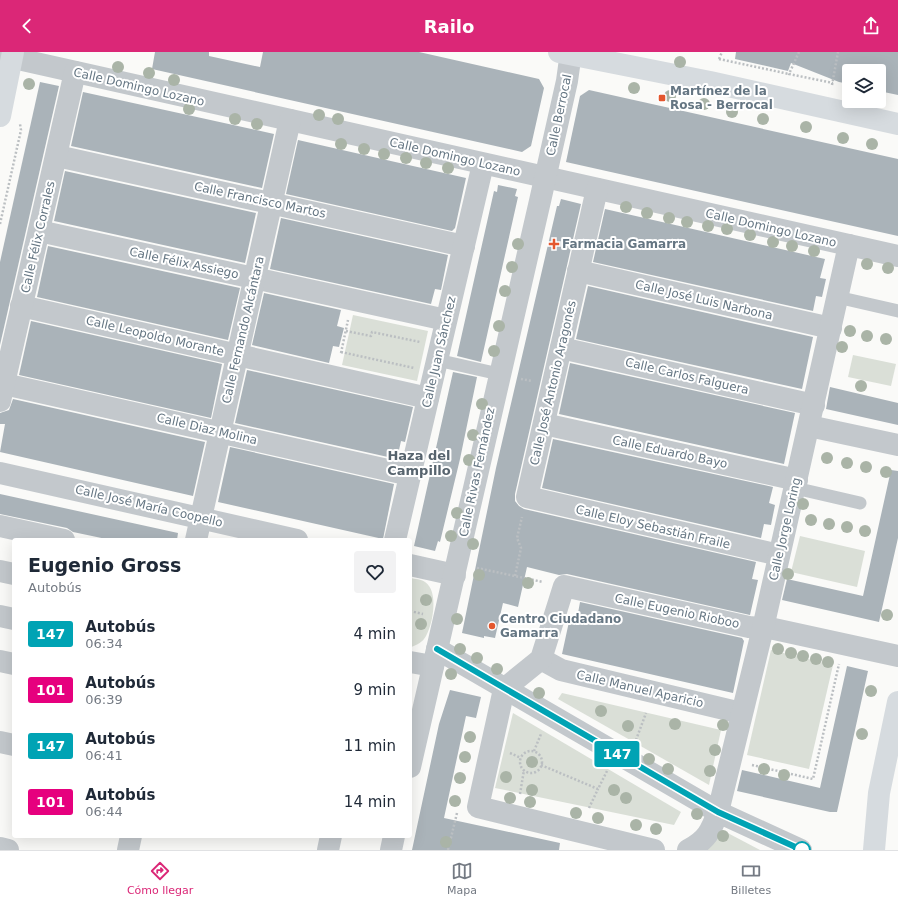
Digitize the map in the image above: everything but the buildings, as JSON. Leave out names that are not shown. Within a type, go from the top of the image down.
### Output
[{"type":"main road","points":[[567,53],[703,80],[898,124]]},
{"type":"main road","points":[[8,55],[10,118]]},
{"type":"main road","points":[[874,850],[878,792],[898,702]]},
{"type":"street","name":"Calle Berrocal","points":[[546,178],[567,81],[567,53]]},
{"type":"street","name":"Calle Domingo Lozano","points":[[8,55],[75,72],[898,256]]},
{"type":"street","name":"Calle Félix Corrales","points":[[2,392],[75,72]]},
{"type":"street","name":"Calle Fernando Alcántara","points":[[196,538],[290,120]]},
{"type":"street","name":"Calle Francisco Martos","points":[[56,156],[271,202],[464,246]]},
{"type":"street","name":"Calle Juan Sánchez","points":[[395,538],[428,398],[427,358],[446,320],[483,164]]},
{"type":"street","name":"Calle Rivas Fernández","points":[[412,758],[456,570],[499,374],[546,178]]},
{"type":"street","name":"Calle José Antonio Aragonés","points":[[527,497],[597,189]]},
{"type":"street","name":"Calle Félix Assiego","points":[[39,231],[446,320]]},
{"type":"street","name":"Calle Jorge Loring","points":[[688,850],[698,845],[711,833],[718,812],[741,712],[763,628],[849,245]]},
{"type":"street","name":"Calle José Luis Narbona","points":[[578,271],[831,328]]},
{"type":"street","name":"Calle Leopoldo Morante","points":[[21,306],[428,398]]},
{"type":"street","name":"Calle Carlos Falguera","points":[[561,348],[814,405]]},
{"type":"street","name":"Calle Diaz Molina","points":[[2,392],[220,432],[410,475]]},
{"type":"street","name":"Calle Eduardo Bayo","points":[[544,424],[796,484]]},
{"type":"street","points":[[809,426],[898,445]]},
{"type":"street","name":"Calle José María Coopello","points":[[0,473],[288,538]]},
{"type":"street","name":"Calle Eloy Sebastián Fraile","points":[[527,497],[779,555]]},
{"type":"street","points":[[0,526],[55,538]]},
{"type":"street","points":[[412,565],[456,570]]},
{"type":"street","points":[[0,571],[12,574]]},
{"type":"street","points":[[564,586],[541,660],[504,689],[478,807],[654,850]]},
{"type":"street","name":"Calle Eugenio Rioboo","points":[[564,586],[749,627],[763,628],[898,656]]},
{"type":"street","points":[[0,616],[12,619]]},
{"type":"street","points":[[412,662],[435,658],[504,689],[718,812],[802,850]]},
{"type":"street","name":"Calle Manuel Aparicio","points":[[541,660],[561,670],[741,712]]},
{"type":"street","points":[[0,661],[12,664]]},
{"type":"street","points":[[0,742],[12,745]]},
{"type":"street","points":[[128,850],[131,838]]},
{"type":"street","points":[[328,850],[331,838]]},
{"type":"street","points":[[391,850],[394,838]]},
{"type":"street","points":[[0,848],[8,850]]},
{"type":"lane","points":[[837,297],[898,311]]},
{"type":"lane","points":[[427,358],[499,374]]},
{"type":"lane","points":[[796,484],[860,502]]},
{"type":"path","points":[[722,52],[718,60],[832,83]]},
{"type":"path","points":[[789,74],[799,52]]},
{"type":"path","points":[[826,108],[838,52]]},
{"type":"path","points":[[0,224],[21,130],[10,118]]},
{"type":"path","points":[[335,376],[352,300]]},
{"type":"path","points":[[346,331],[371,336],[372,332],[427,358]]},
{"type":"path","points":[[341,352],[427,358]]},
{"type":"path","points":[[499,374],[553,386]]},
{"type":"path","points":[[515,576],[521,548],[517,538],[527,497]]},
{"type":"path","points":[[456,570],[515,576],[564,586]]},
{"type":"path","points":[[748,764],[813,779],[844,644]]},
{"type":"path","points":[[589,808],[598,789],[622,757],[646,712]]},
{"type":"path","points":[[520,794],[524,770],[522,767],[521,758],[524,753],[530,751],[536,752],[540,756],[541,765],[535,772],[524,770]]},
{"type":"path","points":[[541,765],[598,789]]},
{"type":"path","points":[[448,850],[459,803],[478,807]]},
{"type":"shaded area","points":[[353,315],[428,331],[417,381],[342,365]]},
{"type":"shaded area","points":[[853,355],[896,364],[891,386],[848,377]]},
{"type":"shaded area","points":[[800,536],[865,551],[857,587],[791,572]]},
{"type":"shaded area","points":[[412,578],[425,582],[429,586],[433,600],[429,631],[420,643],[412,646]]},
{"type":"shaded area","points":[[771,650],[833,665],[809,769],[747,755]]},
{"type":"shaded area","points":[[562,693],[721,730],[709,785],[558,699]]},
{"type":"shaded area","points":[[513,713],[681,812],[674,825],[495,788]]},
{"type":"shaded area","points":[[722,830],[760,850],[705,850]]},
{"type":"bus line","name":"147","points":[[437,649],[718,812],[802,850]]},
{"type":"place","name":"Martínez de la Rosa - Berrocal","points":[[662,98]]},
{"type":"place","name":"Farmacia Gamarra","points":[[554,244]]},
{"type":"place","name":"Centro Ciudadano Gamarra","points":[[492,626]]},
{"type":"district","name":"Haza del Campillo","points":[[419,462]]}]
